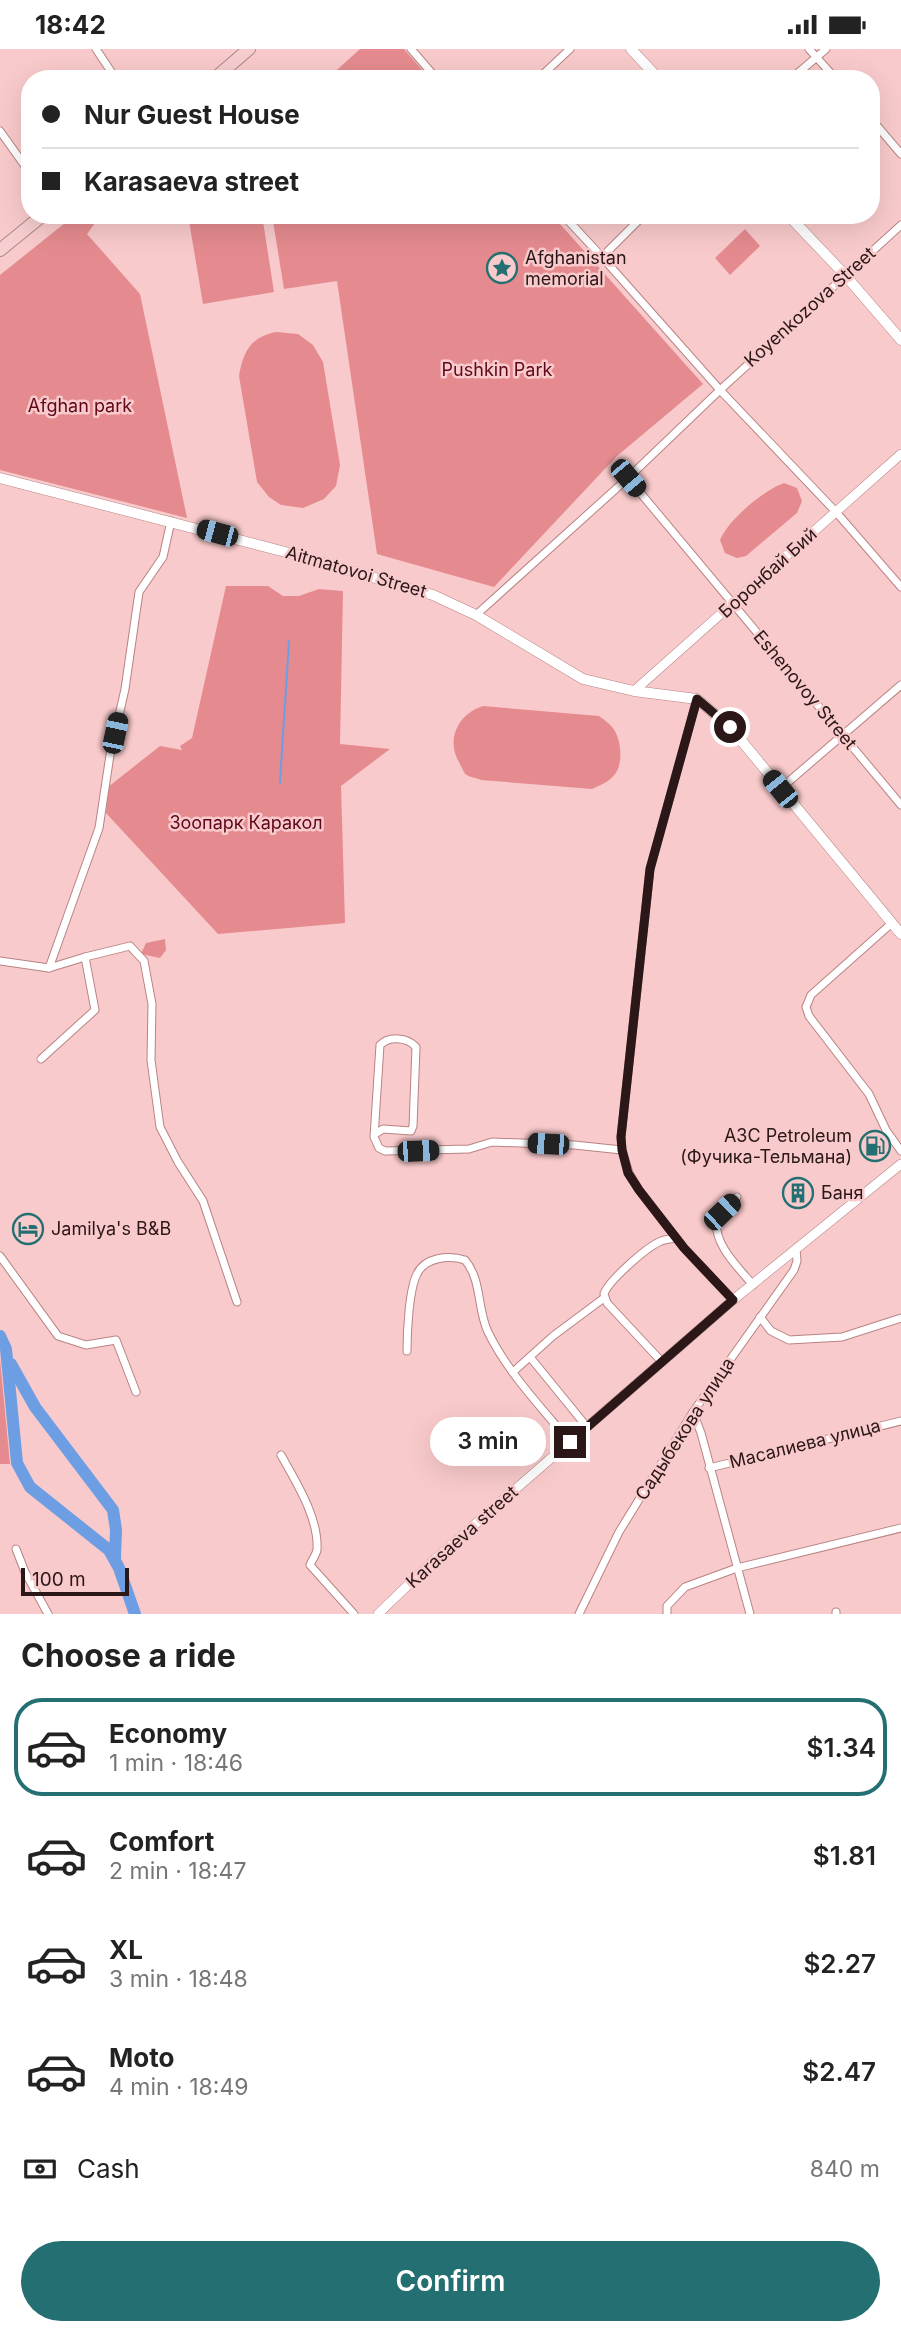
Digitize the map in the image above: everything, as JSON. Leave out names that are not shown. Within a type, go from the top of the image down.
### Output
[{"type":"highway","points":[[224,70],[249,49]]},
{"type":"highway","points":[[0,250],[32,224]]},
{"type":"main road","points":[[631,49],[651,70]]},
{"type":"main road","points":[[797,224],[901,340]]},
{"type":"main road","name":"Aitmatovoi Street","points":[[0,478],[171,521],[433,595],[476,615],[583,679],[634,691],[697,699]]},
{"type":"main road","points":[[697,699],[730,727],[898,929]]},
{"type":"street","points":[[96,49],[110,70]]},
{"type":"street","points":[[411,49],[429,70]]},
{"type":"street","points":[[548,70],[570,49]]},
{"type":"street","points":[[809,49],[828,70]]},
{"type":"street","points":[[802,70],[826,49]]},
{"type":"street","points":[[880,129],[901,154]]},
{"type":"street","points":[[0,131],[21,160]]},
{"type":"street","points":[[571,224],[720,390],[836,512],[901,587]]},
{"type":"street","points":[[602,257],[635,224]]},
{"type":"street","name":"Koyenkozova Street","points":[[476,615],[901,225]]},
{"type":"street","name":"Боронбай Бий","points":[[634,691],[901,454]]},
{"type":"street","name":"Eshenovoy Street","points":[[628,478],[901,805]]},
{"type":"street","points":[[49,968],[99,828],[110,755],[125,689],[139,592],[163,557],[171,521]]},
{"type":"street","points":[[780,789],[901,685]]},
{"type":"street","points":[[697,699],[650,869],[621,1137],[628,1173],[639,1190],[676,1238],[733,1300]]},
{"type":"street","points":[[898,929],[811,995],[806,1007],[809,1016],[869,1094],[886,1130],[901,1151]]},
{"type":"street","points":[[0,961],[49,968],[130,946],[144,961],[152,1004],[152,1060],[160,1127],[203,1201],[237,1302]]},
{"type":"street","points":[[41,1059],[95,1010],[85,957]]},
{"type":"street","points":[[375,1134],[383,1129],[412,1129],[416,1047],[407,1040],[388,1039],[380,1045],[375,1134],[376,1143],[385,1150],[469,1149],[492,1142],[575,1145],[622,1150]]},
{"type":"street","name":"Karasaeva street","points":[[378,1614],[434,1560],[733,1300],[901,1164]]},
{"type":"street","points":[[737,1197],[716,1220],[715,1228],[727,1255],[752,1285]]},
{"type":"street","points":[[513,1372],[553,1336],[604,1298],[609,1284],[650,1247],[659,1241],[676,1238]]},
{"type":"street","name":"Садыбекова улица","points":[[579,1614],[618,1532],[693,1412],[794,1270],[797,1261],[796,1249]]},
{"type":"street","points":[[0,1256],[58,1336],[86,1345],[116,1340],[136,1392]]},
{"type":"street","points":[[407,1351],[415,1277],[421,1268],[435,1260],[453,1257],[465,1260],[475,1279],[486,1327],[494,1345],[570,1442]]},
{"type":"street","points":[[604,1298],[662,1362]]},
{"type":"street","points":[[760,1317],[771,1331],[789,1340],[842,1337],[901,1318]]},
{"type":"street","points":[[530,1357],[587,1427]]},
{"type":"street","points":[[693,1412],[750,1614]]},
{"type":"street","name":"Масалиева улица","points":[[709,1468],[901,1421]]},
{"type":"street","points":[[281,1455],[306,1500],[317,1552],[310,1565],[355,1614]]},
{"type":"street","points":[[667,1614],[667,1606],[685,1587],[737,1567],[901,1528]]},
{"type":"street","points":[[16,1549],[48,1614]]},
{"type":"green space","points":[[360,49],[404,49],[422,70],[337,70]]},
{"type":"green space","name":"Afghan park","points":[[64,224],[94,224],[87,234],[140,294],[187,518],[0,470],[0,275]]},
{"type":"green space","points":[[190,224],[263,224],[274,292],[203,304]]},
{"type":"green space","name":"Pushkin Park","points":[[273,224],[560,224],[703,384],[617,456],[494,587],[377,554],[337,281],[284,289]]},
{"type":"green space","points":[[745,229],[760,246],[730,275],[715,258]]},
{"type":"green space","points":[[276,332],[298,334],[313,345],[323,362],[340,465],[336,486],[324,499],[303,508],[281,505],[269,497],[257,482],[239,376],[246,352],[254,342]]},
{"type":"green space","points":[[784,483],[797,488],[802,501],[797,513],[746,556],[737,558],[725,553],[720,540],[738,515],[757,499]]},
{"type":"green space","name":"Зоопарк Каракол","points":[[226,586],[268,586],[283,596],[299,596],[319,589],[343,591],[340,744],[390,749],[341,786],[345,923],[218,934],[106,813],[108,787],[160,746],[182,750],[180,746],[192,738]]},
{"type":"green space","points":[[483,706],[599,716],[611,726],[618,737],[618,769],[605,783],[592,789],[481,780],[467,775],[456,755],[454,737],[467,715]]},
{"type":"green space","points":[[165,939],[166,950],[160,958],[141,954],[146,943]]},
{"type":"green space","points":[[0,1359],[10,1464],[0,1464]]},
{"type":"waterway","points":[[280,783],[289,641]]},
{"type":"waterway","points":[[0,1336],[6,1349],[17,1463],[30,1487],[109,1550],[119,1568],[135,1614]]},
{"type":"waterway","points":[[11,1364],[35,1407],[113,1510],[116,1530],[115,1558]]},
{"type":"place","name":"Afghanistan memorial","points":[[502,268]]},
{"type":"place","name":"АЗС Petroleum (Фучика-Тельмана)","points":[[875,1146]]},
{"type":"place","name":"Баня","points":[[798,1193]]},
{"type":"place","name":"Jamilya's B&B","points":[[28,1229]]},
{"type":"route","points":[[570,1442],[733,1300],[684,1248],[639,1190],[628,1173],[621,1137],[650,869],[697,699],[730,727]]}]
